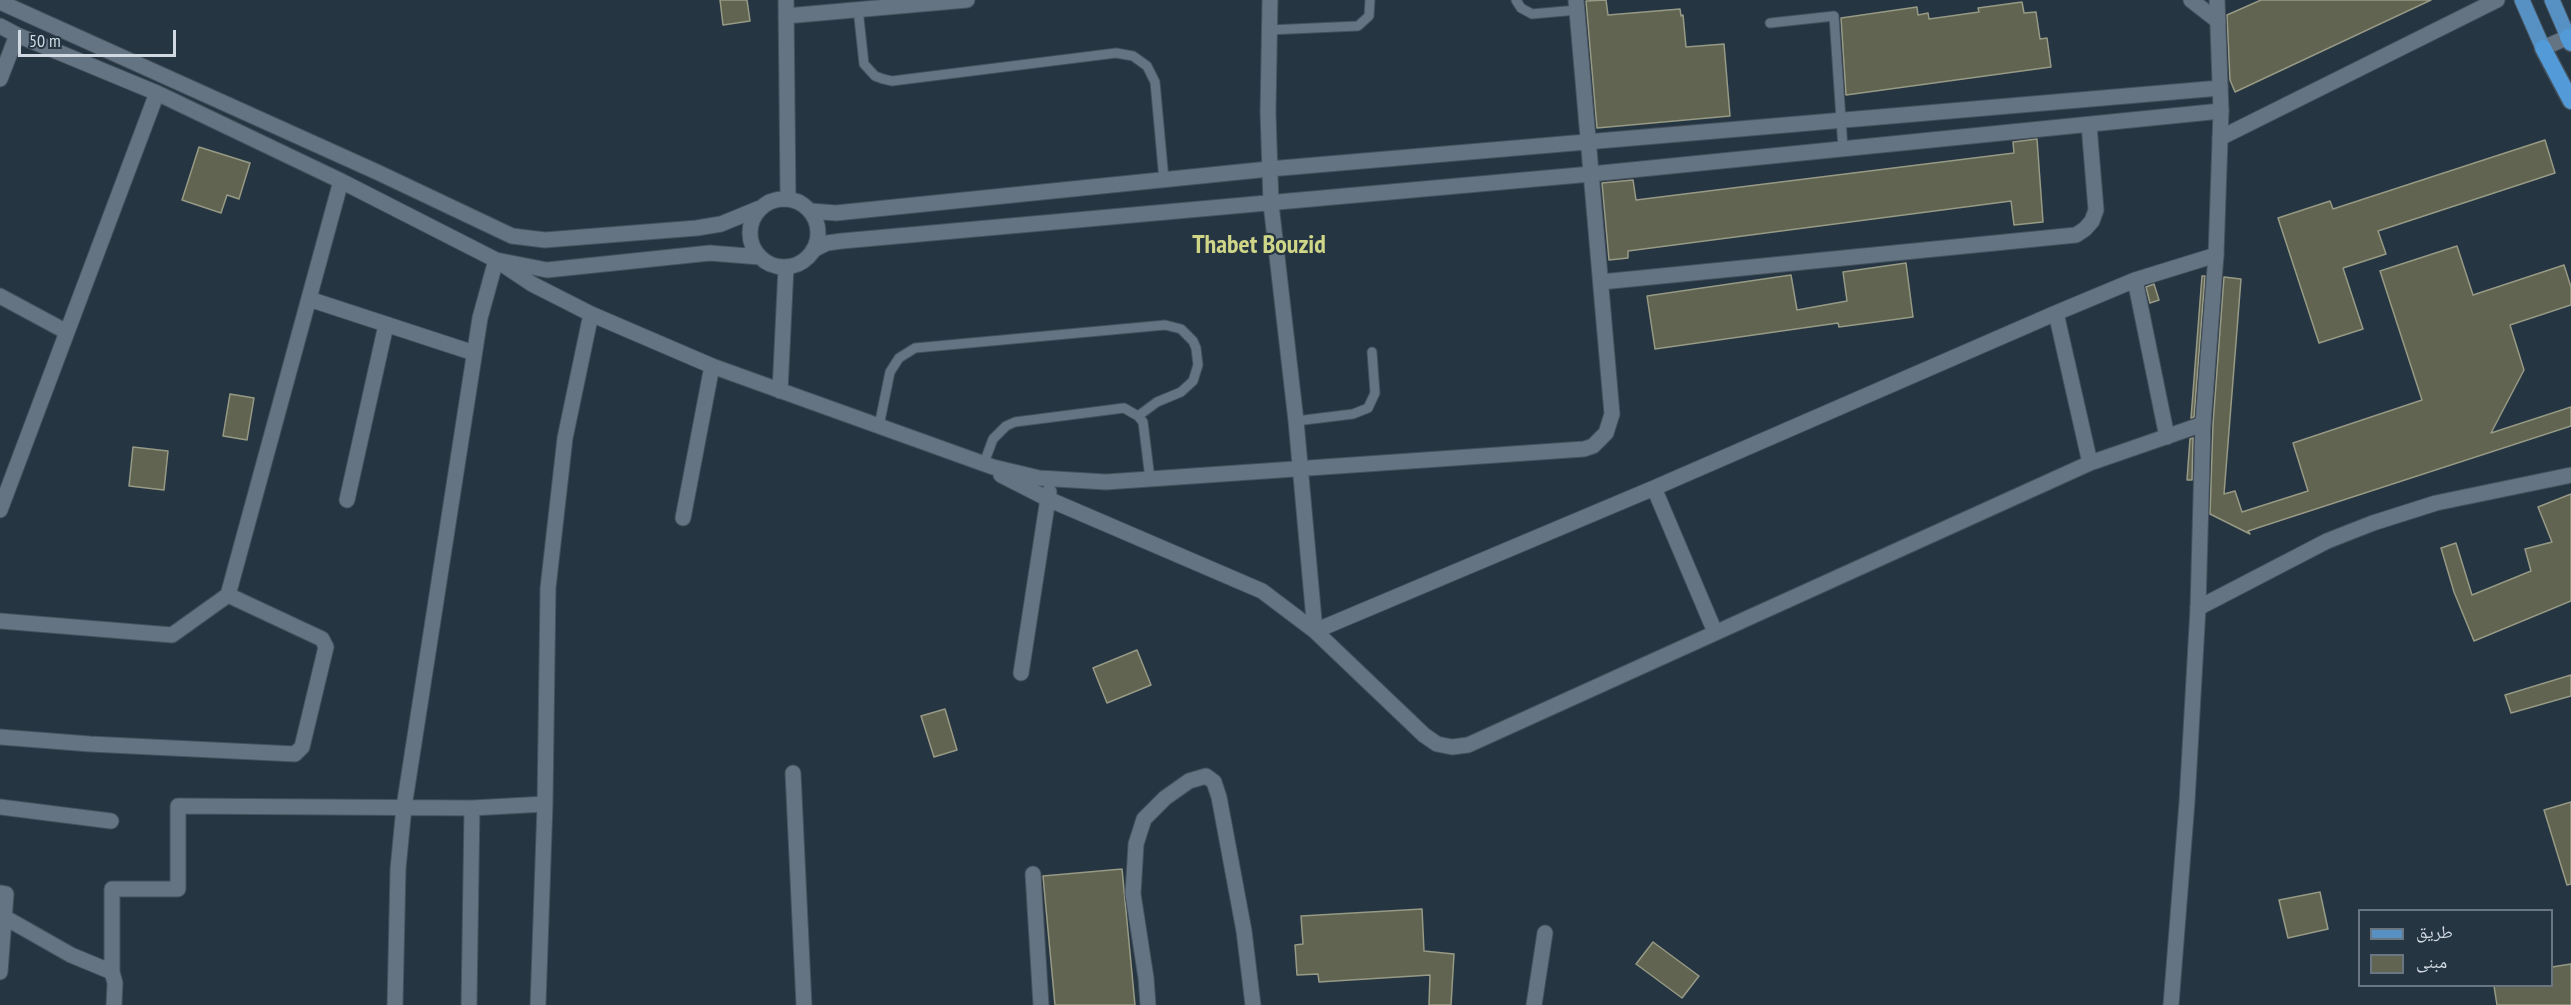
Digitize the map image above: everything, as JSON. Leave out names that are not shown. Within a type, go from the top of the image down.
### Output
[{"type":"highway","points":[[2543,48],[2571,101]]},
{"type":"main road","points":[[2522,0],[2543,48]]},
{"type":"main road","points":[[2552,0],[2570,39]]},
{"type":"street","points":[[788,198],[786,8],[858,9],[968,0]]},
{"type":"street","points":[[1270,0],[1269,169],[1271,204],[1296,421],[1315,632]]},
{"type":"street","points":[[2191,0],[2218,21]]},
{"type":"street","points":[[2171,1005],[2187,802],[2198,608],[2203,424],[2216,255],[2221,111],[2217,0]]},
{"type":"street","points":[[2220,138],[2497,0]]},
{"type":"street","points":[[0,2],[367,167],[512,237],[545,240],[697,228],[721,224],[760,208],[773,200],[788,198],[796,200],[810,210],[836,213],[1269,169],[2220,88]]},
{"type":"street","points":[[0,26],[157,93],[341,181],[496,260],[532,284],[591,314],[712,366],[1016,473],[1050,480],[1087,483],[1575,450],[1593,446],[1606,433],[1612,414],[1576,5]]},
{"type":"street","points":[[0,79],[17,35]]},
{"type":"street","points":[[2543,48],[2570,39]]},
{"type":"street","points":[[0,510],[65,331],[157,93]]},
{"type":"street","points":[[760,208],[751,223],[749,232],[754,250],[772,265],[786,267],[801,262],[813,250],[827,243],[842,241],[1591,174],[2221,111]]},
{"type":"street","points":[[1601,282],[2076,234],[2085,229],[2096,210],[2089,125]]},
{"type":"street","points":[[0,621],[172,635],[228,595],[341,181]]},
{"type":"street","points":[[810,210],[818,230],[813,250]]},
{"type":"street","points":[[496,260],[548,270],[710,253],[760,257]]},
{"type":"street","points":[[1315,632],[2056,313],[2135,280],[2216,255]]},
{"type":"street","points":[[394,1005],[398,869],[404,807],[474,353],[480,318],[496,260]]},
{"type":"street","points":[[780,391],[786,267]]},
{"type":"street","points":[[2135,280],[2167,437]]},
{"type":"street","points":[[0,296],[65,331]]},
{"type":"street","points":[[309,299],[474,353]]},
{"type":"street","points":[[2056,313],[2090,463]]},
{"type":"street","points":[[538,1005],[545,804],[548,588],[565,438],[591,314]]},
{"type":"street","points":[[347,500],[386,325]]},
{"type":"street","points":[[683,518],[712,366]]},
{"type":"street","points":[[984,463],[1048,499],[1247,583],[1276,600],[1315,632],[1424,735],[1437,744],[1452,747],[1468,745],[2090,463],[2203,424]]},
{"type":"street","points":[[2198,608],[2327,541],[2373,523],[2436,503],[2571,475]]},
{"type":"street","points":[[1021,673],[1050,480]]},
{"type":"street","points":[[1654,488],[1715,632]]},
{"type":"street","points":[[0,737],[90,744],[297,753],[302,747],[325,657],[325,642],[228,595]]},
{"type":"street","points":[[793,773],[804,1005]]},
{"type":"street","points":[[1148,1005],[1133,894],[1136,844],[1144,819],[1164,798],[1189,781],[1206,776],[1214,782],[1219,797],[1244,931],[1253,1005]]},
{"type":"street","points":[[114,1005],[112,889],[178,890],[178,807],[472,808],[545,804]]},
{"type":"street","points":[[0,807],[111,821]]},
{"type":"street","points":[[469,1005],[472,808]]},
{"type":"street","points":[[1033,874],[1041,1005]]},
{"type":"street","points":[[0,893],[6,894],[0,972]]},
{"type":"street","points":[[4,917],[70,955],[112,972]]},
{"type":"street","points":[[1534,1005],[1545,933]]},
{"type":"lane","points":[[1269,30],[1359,26],[1369,16],[1370,0]]},
{"type":"lane","points":[[1516,0],[1521,8],[1532,14],[1576,5]]},
{"type":"lane","points":[[858,9],[864,64],[875,76],[892,81],[1116,53],[1133,56],[1147,66],[1155,82],[1164,180]]},
{"type":"lane","points":[[1770,23],[1834,16],[1843,149]]},
{"type":"lane","points":[[879,426],[890,372],[899,358],[915,348],[1165,325],[1181,329],[1193,341],[1196,348],[1198,365],[1193,381],[1181,392],[1157,402],[1138,416]]},
{"type":"lane","points":[[1296,421],[1353,414],[1368,408],[1375,393],[1371,352]]},
{"type":"lane","points":[[984,463],[993,438],[999,431],[1015,422],[1124,408],[1138,416],[1145,430],[1150,479]]},
{"type":"building","points":[[720,0],[747,0],[750,21],[723,25]]},
{"type":"building","points":[[1606,0],[1608,15],[1680,9],[1681,16],[1683,15],[1686,47],[1724,44],[1730,116],[1597,128],[1586,1]]},
{"type":"building","points":[[2261,0],[2431,0],[2235,92],[2230,80],[2227,15]]},
{"type":"building","points":[[2022,2],[2024,13],[2036,12],[2040,39],[2047,38],[2051,67],[1846,95],[1841,18],[1917,7],[1918,15],[1928,13],[1929,19],[1979,12],[1978,8]]},
{"type":"building","points":[[2037,139],[2043,222],[2014,225],[2011,201],[1628,251],[1628,258],[1609,260],[1602,183],[1633,180],[1636,200],[2014,153],[2013,142]]},
{"type":"building","points":[[2545,140],[2555,173],[2378,231],[2386,254],[2343,268],[2363,329],[2319,343],[2278,218],[2330,201],[2333,209]]},
{"type":"building","points":[[199,147],[250,163],[239,199],[227,195],[221,213],[182,200]]},
{"type":"building","points":[[2457,246],[2473,295],[2564,265],[2571,287],[2571,305],[2510,325],[2524,370],[2491,433],[2571,407],[2571,426],[2248,531],[2250,534],[2210,514],[2213,424],[2224,277],[2241,279],[2224,494],[2235,491],[2242,512],[2308,491],[2293,443],[2422,400],[2380,271]]},
{"type":"building","points":[[1906,263],[1913,317],[1839,327],[1838,323],[1655,349],[1647,296],[1791,275],[1797,310],[1847,301],[1843,272]]},
{"type":"building","points":[[2202,276],[2205,276],[2194,417],[2191,418]]},
{"type":"building","points":[[2154,284],[2159,300],[2150,303],[2146,287]]},
{"type":"building","points":[[230,394],[254,398],[247,440],[223,436]]},
{"type":"building","points":[[2193,438],[2192,480],[2187,480],[2190,439]]},
{"type":"building","points":[[133,447],[168,451],[164,490],[129,486]]},
{"type":"building","points":[[2571,494],[2571,601],[2474,641],[2454,592],[2441,548],[2456,543],[2472,595],[2531,571],[2525,549],[2552,542],[2538,507]]},
{"type":"building","points":[[1137,650],[1151,685],[1107,703],[1093,668]]},
{"type":"building","points":[[2571,675],[2571,696],[2511,713],[2505,695]]},
{"type":"building","points":[[945,709],[957,750],[934,757],[921,716]]},
{"type":"building","points":[[2571,802],[2571,884],[2567,885],[2544,810]]},
{"type":"building","points":[[1122,869],[1135,1005],[1055,1005],[1043,876]]},
{"type":"building","points":[[2320,892],[2328,929],[2288,938],[2279,900]]},
{"type":"building","points":[[1422,909],[1424,951],[1454,954],[1451,1005],[1429,1005],[1430,975],[1319,982],[1318,974],[1297,975],[1295,945],[1303,944],[1301,916]]},
{"type":"building","points":[[1653,942],[1699,976],[1682,998],[1636,964]]},
{"type":"building","points":[[2571,964],[2571,1005],[2497,1005],[2494,987],[2553,987],[2553,967]]},
{"type":"district","name":"Thabet Bouzid","points":[[1259,246]]}]
